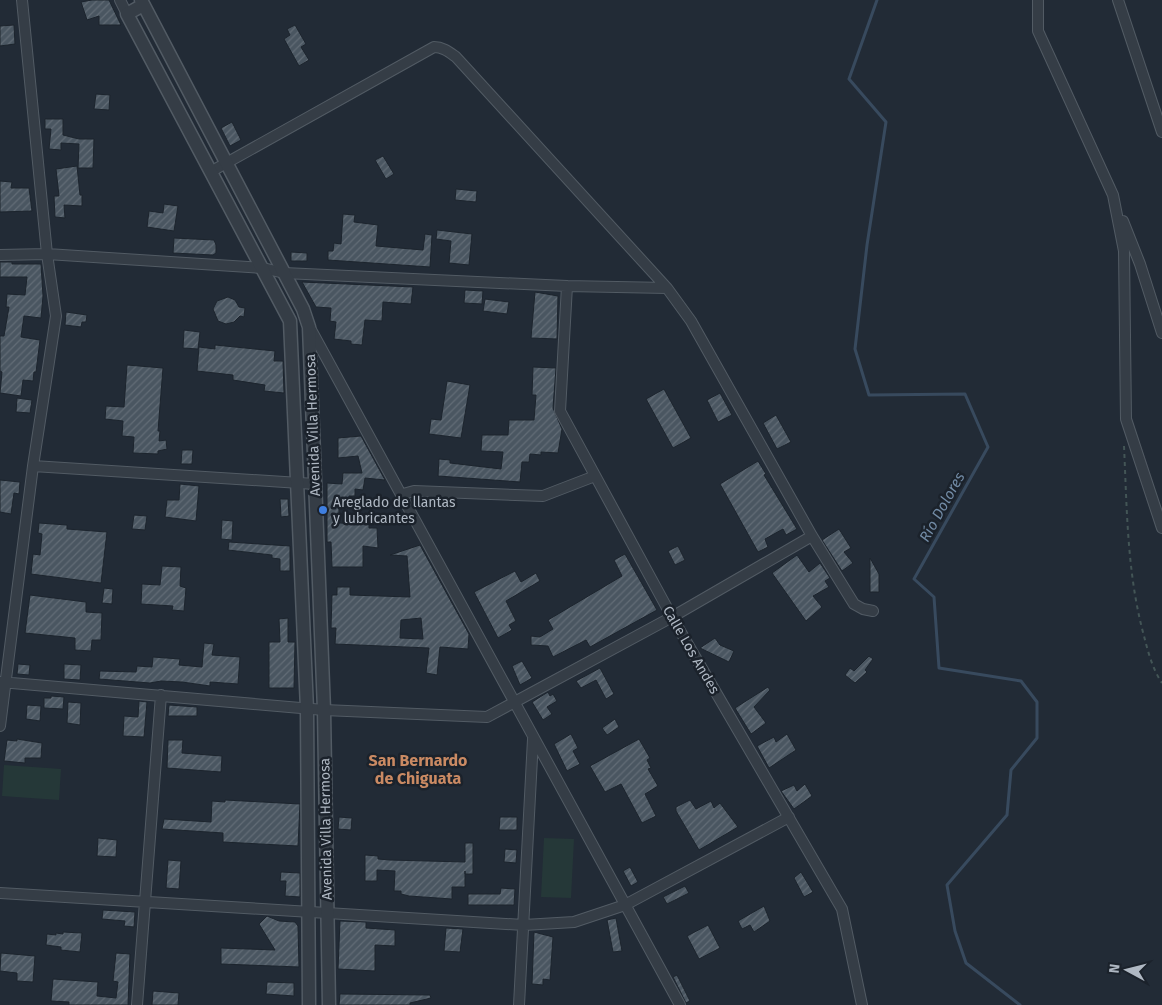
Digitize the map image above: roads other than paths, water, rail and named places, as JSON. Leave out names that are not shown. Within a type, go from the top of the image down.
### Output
[{"type":"street","points":[[0,726],[3,682],[32,466],[56,316],[22,0]]},
{"type":"street","points":[[120,0],[126,14],[145,2]]},
{"type":"street","points":[[1038,0],[1038,30],[1113,195],[1140,264],[1162,333]]},
{"type":"street","points":[[1118,0],[1159,109],[1162,132]]},
{"type":"street","name":"Avenida Villa Hermosa","points":[[145,2],[303,309],[309,327],[324,710],[329,1005]]},
{"type":"street","name":"Avenida Villa Hermosa","points":[[126,14],[212,171],[290,321],[307,709],[309,1005]]},
{"type":"street","points":[[212,171],[434,47],[441,47],[456,57],[667,288],[691,321],[812,536],[854,604],[863,610],[873,611]]},
{"type":"street","points":[[1113,195],[1124,251],[1126,418],[1162,528]]},
{"type":"street","points":[[0,255],[48,254],[263,268],[284,273],[567,286],[667,288]]},
{"type":"street","name":"Calle Los Andes","points":[[567,286],[560,411],[672,618],[842,909],[862,1005]]},
{"type":"street","points":[[309,327],[403,494],[533,739],[680,1005]]},
{"type":"street","points":[[32,466],[315,484]]},
{"type":"street","points":[[403,494],[414,491],[543,496],[595,476]]},
{"type":"street","points":[[3,682],[307,709],[487,716],[515,703],[672,618],[812,536]]},
{"type":"street","points":[[137,1005],[161,695]]},
{"type":"street","points":[[519,1005],[533,739]]},
{"type":"street","points":[[0,893],[524,925],[574,922],[625,905],[789,817]]},
{"type":"waterway","name":"Río Dolores","points":[[877,0],[849,79],[886,122],[867,245],[855,349],[869,395],[965,394],[988,447],[914,579],[934,597],[939,668],[1021,681],[1037,702],[1037,738],[1011,770],[1007,815],[947,885],[955,931],[966,963],[1020,1005]]},
{"type":"place","name":"Areglado de llantas y lubricantes","points":[[323,510]]},
{"type":"district","name":"San Bernardo de Chiguata","points":[[418,769]]}]
